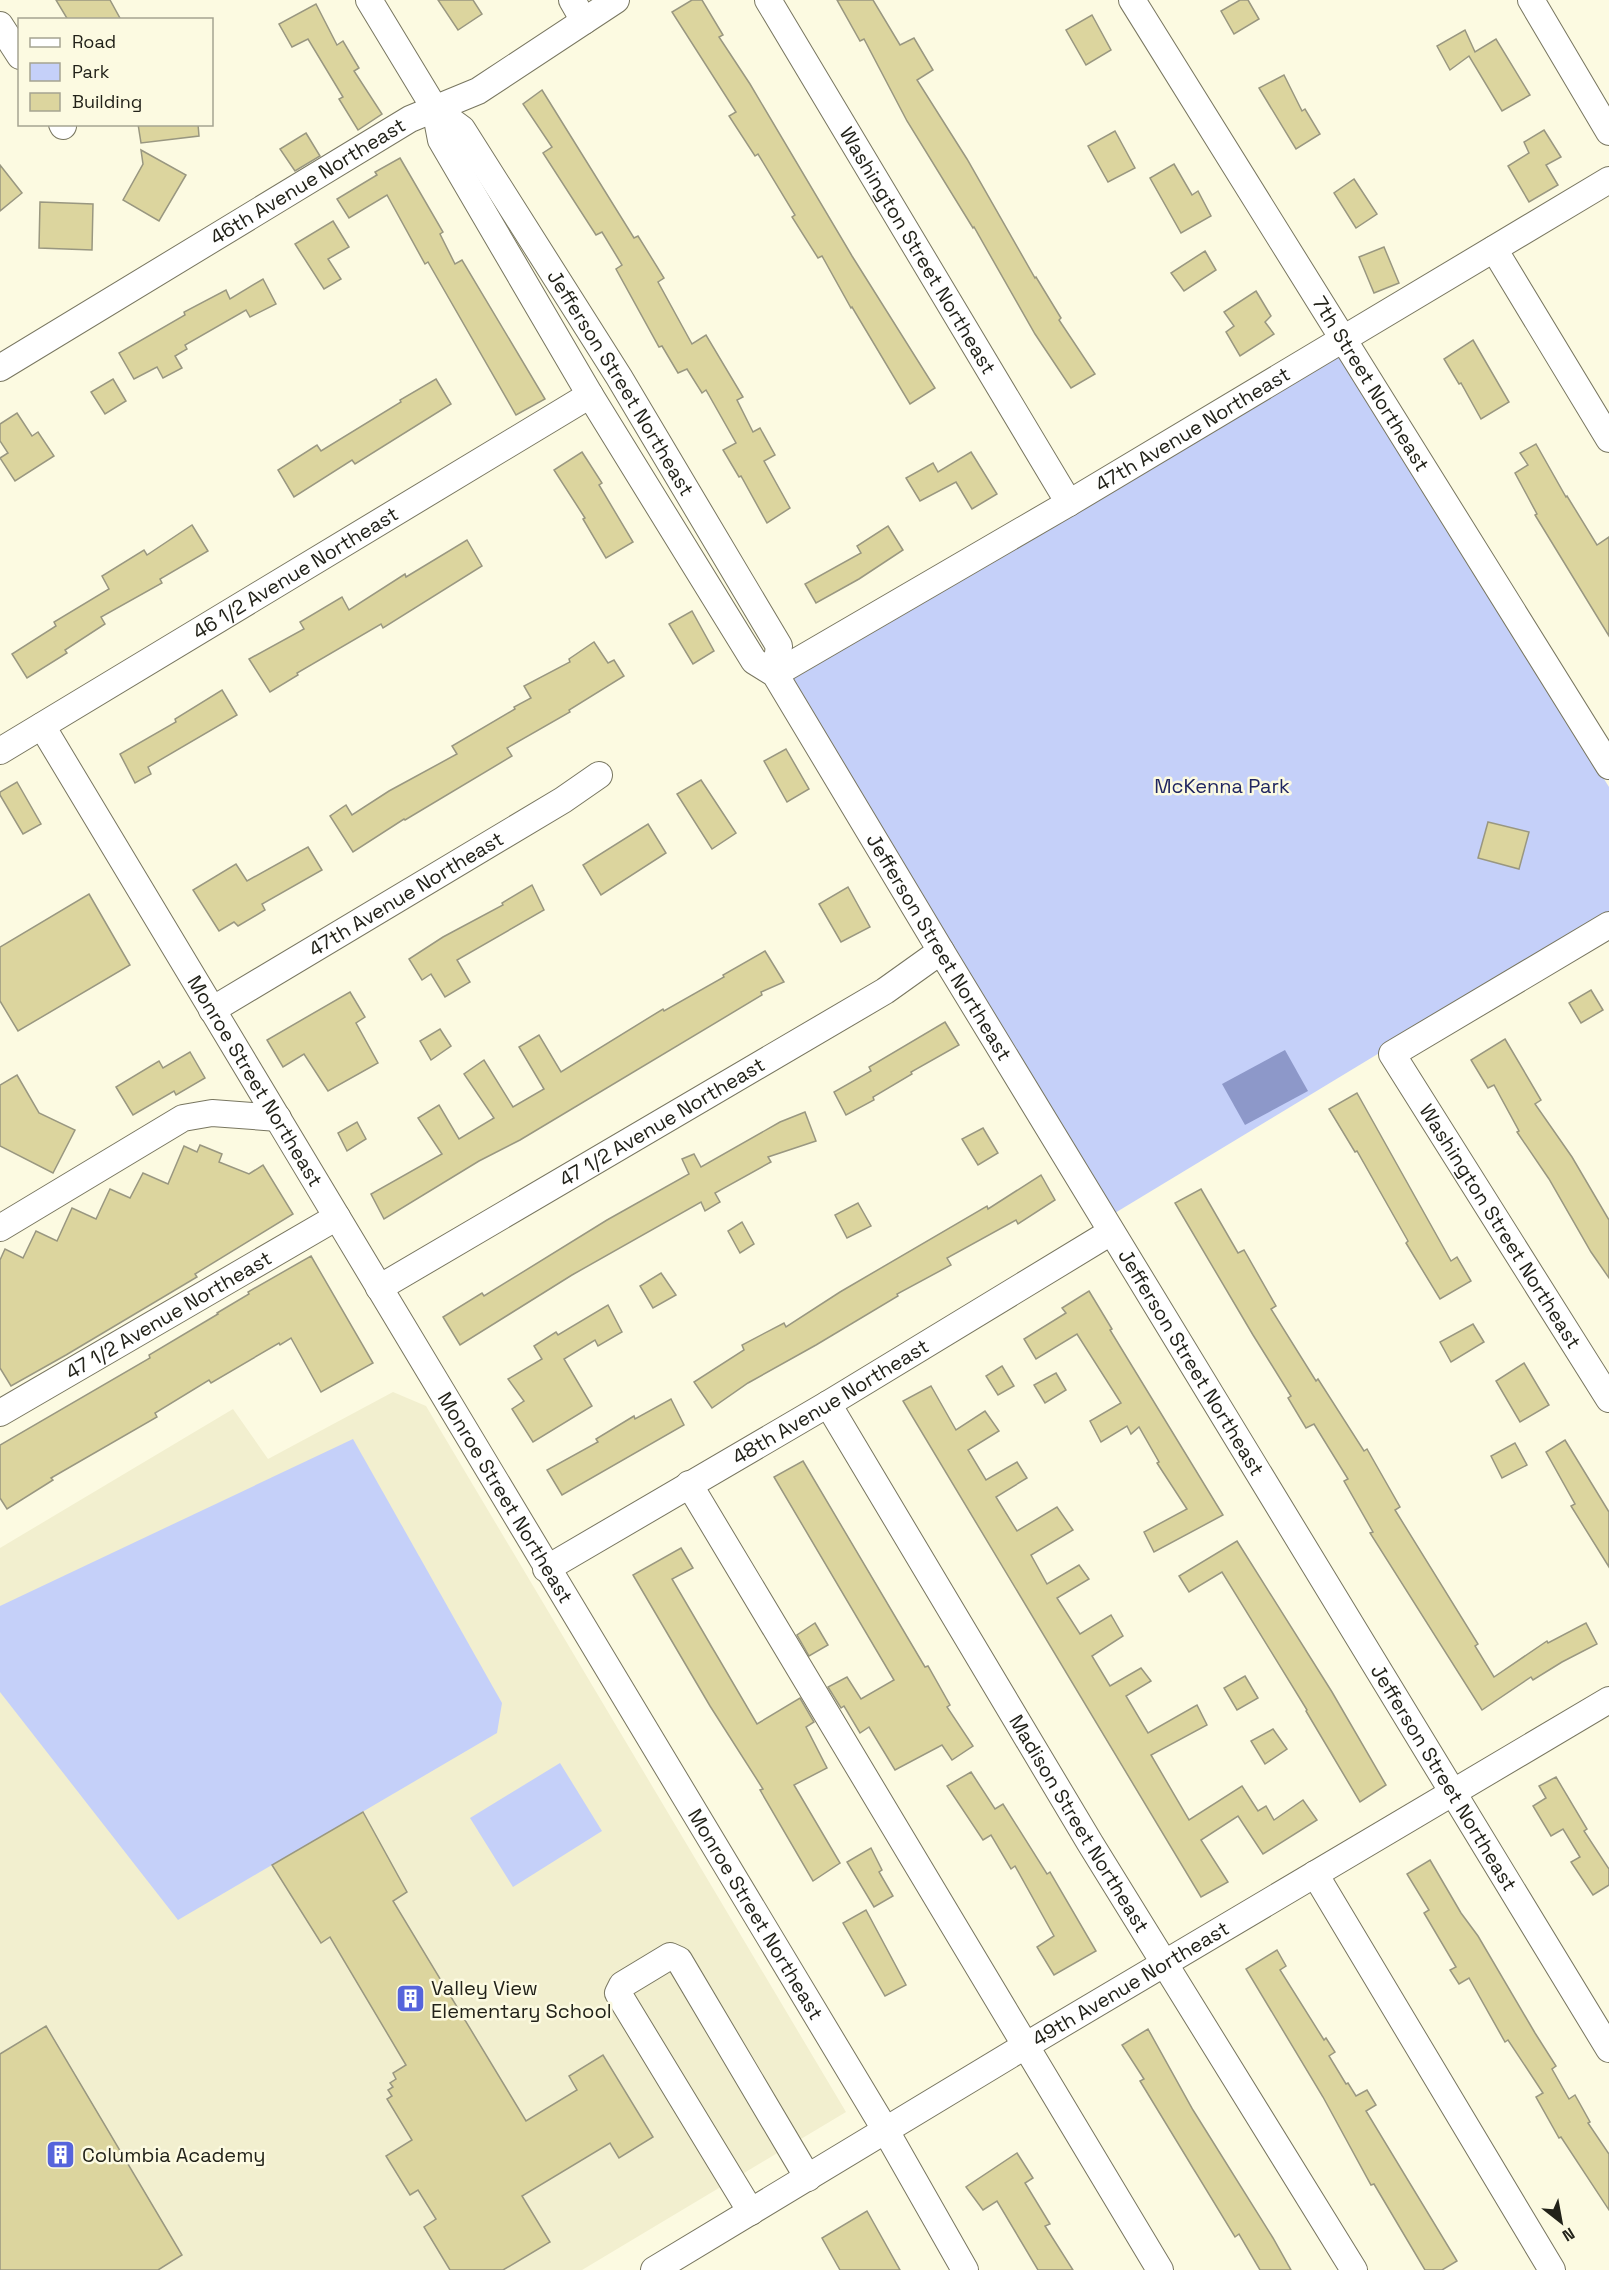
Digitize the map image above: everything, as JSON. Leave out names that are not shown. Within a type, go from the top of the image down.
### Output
[{"type":"street","name":"Jefferson Street Northeast","points":[[369,0],[435,109],[441,140],[590,395],[754,661],[775,674],[940,951],[1609,2049]]},
{"type":"street","name":"46th Avenue Northeast","points":[[0,368],[410,119],[478,91],[578,10],[616,0]]},
{"type":"street","name":"Washington Street Northeast","points":[[768,0],[1069,502]]},
{"type":"street","name":"7th Street Northeast","points":[[1132,0],[1609,766]]},
{"type":"street","points":[[1531,0],[1609,132]]},
{"type":"street","points":[[0,25],[18,53]]},
{"type":"street","name":"Jefferson Street Northeast","points":[[435,109],[462,129],[620,377],[779,646],[775,674]]},
{"type":"street","name":"47th Avenue Northeast","points":[[775,674],[1069,502],[1609,180]]},
{"type":"street","points":[[1494,249],[1609,439]]},
{"type":"street","name":"46 1/2 Avenue Northeast","points":[[0,751],[590,395]]},
{"type":"street","name":"Monroe Street Northeast","points":[[42,726],[886,2132],[965,2270]]},
{"type":"street","name":"47th Avenue Northeast","points":[[212,1010],[563,800],[599,775]]},
{"type":"street","name":"Washington Street Northeast","points":[[1609,925],[1392,1054],[1609,1399]]},
{"type":"street","name":"47 1/2 Avenue Northeast","points":[[380,1288],[885,991],[940,951]]},
{"type":"street","points":[[0,1228],[183,1118],[212,1113],[278,1118]]},
{"type":"street","name":"47 1/2 Avenue Northeast","points":[[0,1413],[337,1217]]},
{"type":"street","name":"48th Avenue Northeast","points":[[546,1569],[828,1404],[1111,1232]]},
{"type":"street","name":"Madison Street Northeast","points":[[828,1404],[1090,1843],[1354,2270]]},
{"type":"street","points":[[689,1484],[1160,2270]]},
{"type":"street","name":"49th Avenue Northeast","points":[[654,2270],[1025,2046],[1609,1700]]},
{"type":"street","points":[[1315,1874],[1552,2270]]},
{"type":"street","points":[[751,2212],[618,1993],[622,1985],[670,1956],[679,1960],[808,2178]]},
{"type":"shaded area","points":[[1285,1050],[1308,1091],[1245,1125],[1222,1084]]},
{"type":"shaded area","points":[[393,1392],[426,1406],[846,2112],[582,2270],[0,2270],[0,1548],[233,1409],[268,1459]]},
{"type":"green space","name":"McKenna Park","points":[[1341,355],[1609,787],[1609,914],[1105,1219],[777,688]]},
{"type":"green space","points":[[353,1439],[502,1703],[497,1733],[178,1920],[0,1692],[0,1606]]},
{"type":"green space","points":[[560,1763],[602,1831],[513,1887],[470,1818]]},
{"type":"building","points":[[56,0],[110,0],[120,18],[67,18]]},
{"type":"building","points":[[438,0],[473,0],[482,14],[458,30]]},
{"type":"building","points":[[692,0],[702,0],[723,35],[719,37],[935,388],[910,404],[822,256],[818,258],[792,217],[795,215],[758,154],[755,156],[729,116],[736,112],[672,12]]},
{"type":"building","points":[[837,0],[873,0],[900,45],[914,38],[933,70],[917,80],[967,159],[1035,278],[1061,318],[1059,320],[1095,374],[1071,388],[1035,334],[974,227],[907,121],[864,39],[860,41]]},
{"type":"building","points":[[1240,0],[1248,0],[1259,19],[1234,34],[1221,11]]},
{"type":"building","points":[[316,4],[337,45],[343,41],[359,68],[354,71],[382,114],[358,130],[339,99],[343,97],[308,39],[292,47],[279,24]]},
{"type":"building","points":[[1092,15],[1111,50],[1086,65],[1066,30]]},
{"type":"building","points":[[1465,30],[1475,52],[1496,39],[1530,95],[1502,111],[1469,56],[1450,70],[1437,46]]},
{"type":"building","points":[[1284,75],[1302,111],[1305,109],[1320,134],[1296,149],[1259,88]]},
{"type":"building","points":[[542,90],[634,238],[638,236],[664,278],[658,282],[692,344],[706,335],[743,397],[737,400],[753,432],[760,428],[775,455],[764,461],[790,508],[767,523],[741,476],[739,477],[723,450],[736,443],[706,390],[702,393],[687,369],[678,373],[662,346],[659,347],[616,269],[622,265],[602,232],[596,235],[543,153],[552,147],[523,104]]},
{"type":"building","points":[[138,126],[198,126],[199,136],[141,143]]},
{"type":"building","points":[[1544,130],[1561,157],[1546,165],[1558,185],[1529,202],[1508,166],[1529,153],[1524,142]]},
{"type":"building","points":[[1115,131],[1135,168],[1108,182],[1088,146]]},
{"type":"building","points":[[306,133],[320,156],[295,171],[280,149]]},
{"type":"building","points":[[141,150],[186,175],[159,221],[123,200],[143,164]]},
{"type":"building","points":[[400,158],[443,232],[440,234],[455,264],[462,260],[545,399],[516,415],[428,262],[425,264],[387,195],[349,218],[337,199],[377,175],[375,172]]},
{"type":"building","points":[[1174,164],[1192,195],[1198,191],[1211,216],[1181,233],[1150,178]]},
{"type":"building","points":[[0,165],[22,193],[0,211]]},
{"type":"building","points":[[1354,179],[1377,214],[1356,228],[1334,193]]},
{"type":"building","points":[[40,202],[93,204],[92,250],[39,248]]},
{"type":"building","points":[[333,221],[349,247],[328,259],[341,279],[324,289],[295,244]]},
{"type":"building","points":[[1384,247],[1399,283],[1374,293],[1359,257]]},
{"type":"building","points":[[1205,251],[1216,270],[1184,291],[1171,273]]},
{"type":"building","points":[[263,279],[276,304],[250,317],[246,310],[185,345],[187,349],[175,356],[182,368],[163,378],[157,367],[134,379],[119,353],[185,315],[184,312],[226,290],[230,299]]},
{"type":"building","points":[[1256,291],[1271,316],[1265,322],[1274,334],[1240,356],[1226,332],[1234,326],[1224,312]]},
{"type":"building","points":[[1473,340],[1509,402],[1481,419],[1461,383],[1459,384],[1444,359]]},
{"type":"building","points":[[113,379],[126,401],[105,414],[91,392]]},
{"type":"building","points":[[436,379],[451,404],[355,464],[352,460],[294,497],[278,470],[317,445],[321,451]]},
{"type":"building","points":[[17,413],[32,436],[38,432],[54,456],[15,481],[0,458],[8,453],[0,441],[0,424]]},
{"type":"building","points":[[1536,444],[1597,545],[1609,537],[1609,636],[1535,515],[1537,514],[1515,473],[1528,465],[1520,453]]},
{"type":"building","points":[[582,452],[602,483],[599,485],[633,542],[606,558],[583,519],[585,518],[554,470]]},
{"type":"building","points":[[971,452],[997,494],[972,509],[956,482],[920,501],[906,478],[933,463],[938,472]]},
{"type":"building","points":[[192,525],[208,551],[160,579],[162,583],[101,617],[105,624],[65,650],[67,653],[27,678],[12,654],[56,626],[54,622],[109,589],[102,576],[144,550],[147,555]]},
{"type":"building","points":[[888,526],[903,550],[859,579],[816,603],[805,584],[861,553],[857,546]]},
{"type":"building","points":[[467,540],[482,566],[383,628],[381,624],[297,673],[298,675],[270,692],[249,659],[304,629],[300,622],[342,597],[349,610],[405,574],[406,577]]},
{"type":"building","points":[[692,611],[714,651],[693,664],[669,624]]},
{"type":"building","points":[[594,642],[608,663],[614,660],[624,676],[569,710],[570,712],[507,748],[512,756],[404,819],[353,852],[330,816],[346,805],[352,815],[389,791],[457,754],[452,746],[531,698],[524,686],[570,662],[569,659]]},
{"type":"building","points":[[222,690],[237,715],[148,767],[151,774],[135,783],[120,754],[176,722],[175,719]]},
{"type":"building","points":[[786,749],[809,789],[787,802],[764,761]]},
{"type":"building","points":[[701,780],[736,833],[712,849],[677,794]]},
{"type":"building","points":[[17,782],[41,824],[23,834],[0,795],[0,792]]},
{"type":"building","points":[[1488,822],[1529,832],[1519,869],[1478,858]]},
{"type":"building","points":[[648,824],[666,853],[601,895],[583,865]]},
{"type":"building","points":[[308,847],[322,870],[262,904],[265,910],[238,926],[234,922],[219,931],[193,890],[236,864],[247,881]]},
{"type":"building","points":[[532,885],[544,910],[457,960],[470,982],[445,997],[431,974],[422,980],[409,959],[443,937],[503,905],[502,903]]},
{"type":"building","points":[[848,887],[870,927],[841,942],[819,904]]},
{"type":"building","points":[[89,894],[130,965],[18,1031],[0,1001],[0,947]]},
{"type":"building","points":[[765,951],[784,982],[761,992],[762,995],[384,1219],[371,1194],[442,1154],[418,1118],[439,1105],[459,1139],[494,1118],[464,1074],[484,1060],[513,1107],[544,1089],[519,1047],[539,1035],[561,1072],[663,1009],[664,1011],[724,977],[723,975]]},
{"type":"building","points":[[1591,990],[1603,1010],[1581,1023],[1569,1003]]},
{"type":"building","points":[[350,992],[365,1017],[356,1023],[378,1063],[328,1091],[304,1054],[283,1067],[267,1040]]},
{"type":"building","points":[[945,1022],[959,1045],[911,1072],[912,1074],[873,1097],[874,1100],[846,1115],[834,1092],[871,1071],[869,1067]]},
{"type":"building","points":[[440,1029],[451,1046],[431,1060],[420,1041]]},
{"type":"building","points":[[1505,1039],[1541,1100],[1535,1104],[1572,1157],[1609,1220],[1609,1278],[1591,1252],[1549,1179],[1517,1132],[1519,1131],[1494,1085],[1488,1088],[1471,1060]]},
{"type":"building","points":[[190,1052],[205,1078],[176,1095],[174,1091],[133,1115],[116,1087],[159,1061],[163,1068]]},
{"type":"building","points":[[17,1075],[39,1113],[75,1130],[53,1173],[0,1146],[0,1085]]},
{"type":"building","points":[[1357,1093],[1451,1261],[1457,1257],[1471,1281],[1440,1299],[1406,1243],[1408,1241],[1357,1151],[1355,1152],[1329,1109]]},
{"type":"building","points":[[805,1112],[816,1141],[768,1157],[771,1162],[715,1193],[720,1202],[705,1211],[701,1202],[572,1275],[460,1345],[443,1317],[482,1293],[484,1296],[607,1220],[689,1174],[682,1159],[694,1154],[701,1167],[780,1122]]},
{"type":"building","points":[[357,1122],[366,1139],[347,1151],[338,1133]]},
{"type":"building","points":[[983,1128],[998,1153],[978,1165],[962,1139]]},
{"type":"building","points":[[200,1145],[222,1154],[219,1162],[249,1174],[263,1165],[293,1214],[195,1274],[197,1277],[11,1386],[0,1368],[0,1260],[5,1249],[23,1258],[36,1231],[57,1241],[72,1208],[96,1219],[110,1189],[130,1198],[143,1173],[168,1184],[184,1146],[197,1152]]},
{"type":"building","points":[[1041,1175],[1055,1200],[1018,1224],[1016,1220],[947,1258],[951,1265],[897,1294],[898,1296],[816,1345],[748,1383],[712,1408],[694,1382],[744,1350],[742,1345],[784,1323],[786,1327],[840,1292],[987,1206],[988,1209]]},
{"type":"building","points":[[1201,1189],[1238,1253],[1244,1250],[1276,1306],[1271,1309],[1316,1381],[1318,1379],[1364,1451],[1367,1449],[1400,1507],[1395,1510],[1478,1644],[1475,1646],[1494,1677],[1547,1641],[1548,1643],[1586,1623],[1597,1644],[1533,1680],[1531,1677],[1482,1710],[1370,1533],[1373,1532],[1344,1481],[1348,1479],[1314,1424],[1306,1428],[1288,1398],[1291,1396],[1175,1203]]},
{"type":"building","points":[[858,1203],[871,1226],[847,1238],[835,1215]]},
{"type":"building","points":[[742,1222],[754,1244],[740,1253],[728,1231]]},
{"type":"building","points":[[311,1256],[373,1363],[321,1392],[291,1338],[211,1383],[209,1380],[155,1413],[157,1417],[51,1478],[53,1480],[7,1509],[0,1498],[0,1445],[150,1358],[149,1355],[218,1314],[249,1294],[248,1292]]},
{"type":"building","points":[[661,1273],[676,1295],[653,1308],[640,1286]]},
{"type":"building","points":[[1089,1291],[1112,1329],[1110,1330],[1223,1515],[1154,1552],[1144,1532],[1187,1509],[1157,1463],[1159,1462],[1139,1427],[1131,1434],[1127,1426],[1101,1442],[1090,1421],[1121,1403],[1077,1334],[1036,1359],[1024,1339],[1066,1313],[1062,1308]]},
{"type":"building","points":[[608,1305],[622,1332],[598,1346],[595,1340],[564,1359],[592,1406],[533,1442],[512,1409],[524,1401],[508,1379],[542,1359],[534,1346],[556,1332],[558,1335]]},
{"type":"building","points":[[1473,1324],[1484,1342],[1451,1362],[1440,1342]]},
{"type":"building","points":[[1524,1363],[1549,1405],[1520,1422],[1496,1381]]},
{"type":"building","points":[[1002,1366],[1014,1386],[998,1395],[986,1376]]},
{"type":"building","points":[[1056,1373],[1066,1390],[1045,1403],[1034,1385]]},
{"type":"building","points":[[931,1386],[956,1430],[985,1411],[999,1431],[968,1450],[986,1480],[1017,1462],[1027,1478],[996,1497],[1017,1531],[1057,1507],[1073,1530],[1031,1555],[1047,1584],[1079,1565],[1089,1579],[1057,1598],[1080,1634],[1111,1615],[1123,1636],[1092,1656],[1110,1686],[1141,1668],[1151,1681],[1126,1696],[1148,1733],[1197,1705],[1207,1725],[1151,1755],[1189,1820],[1242,1786],[1258,1811],[1266,1806],[1274,1820],[1303,1800],[1317,1820],[1263,1854],[1238,1816],[1201,1840],[1228,1882],[1201,1897],[903,1401]]},
{"type":"building","points":[[671,1399],[684,1425],[562,1495],[547,1470],[598,1442],[596,1439],[634,1416],[635,1419]]},
{"type":"building","points":[[1565,1440],[1609,1512],[1609,1567],[1571,1506],[1575,1504],[1546,1452]]},
{"type":"building","points":[[1515,1443],[1527,1465],[1502,1478],[1491,1456]]},
{"type":"building","points":[[803,1461],[925,1667],[928,1666],[950,1705],[947,1707],[973,1746],[952,1760],[942,1745],[895,1770],[869,1727],[860,1733],[844,1706],[841,1708],[828,1687],[847,1677],[861,1699],[894,1680],[774,1477]]},
{"type":"building","points":[[1237,1541],[1332,1692],[1386,1785],[1360,1802],[1307,1710],[1222,1572],[1189,1592],[1179,1576]]},
{"type":"building","points":[[681,1548],[693,1568],[672,1579],[757,1724],[800,1698],[814,1722],[806,1727],[827,1768],[794,1785],[840,1863],[813,1881],[760,1790],[763,1789],[710,1706],[633,1575]]},
{"type":"building","points":[[815,1623],[828,1645],[809,1656],[797,1635]]},
{"type":"building","points":[[1245,1676],[1258,1698],[1237,1710],[1224,1688]]},
{"type":"building","points":[[1273,1729],[1287,1749],[1265,1764],[1251,1741]]},
{"type":"building","points":[[971,1772],[995,1809],[1003,1804],[1047,1874],[1050,1872],[1096,1951],[1054,1975],[1037,1947],[1054,1936],[1015,1866],[1011,1869],[991,1835],[983,1840],[947,1786]]},
{"type":"building","points":[[1556,1777],[1587,1829],[1584,1831],[1609,1869],[1609,1885],[1593,1895],[1571,1862],[1580,1857],[1563,1829],[1551,1836],[1533,1806],[1546,1798],[1539,1786]]},
{"type":"building","name":"Valley View Elementary School","points":[[363,1812],[407,1892],[393,1901],[526,2121],[577,2090],[569,2076],[603,2055],[653,2137],[619,2158],[610,2143],[522,2196],[550,2242],[503,2270],[450,2270],[424,2227],[436,2219],[418,2190],[410,2195],[386,2156],[412,2140],[387,2099],[392,2096],[388,2090],[393,2087],[390,2083],[396,2079],[393,2073],[406,2065],[330,1937],[321,1943],[272,1865]]},
{"type":"building","points":[[871,1848],[882,1870],[879,1872],[893,1896],[874,1907],[847,1862]]},
{"type":"building","points":[[1430,1860],[1556,2066],[1552,2069],[1569,2099],[1575,2095],[1590,2122],[1588,2123],[1609,2154],[1609,2210],[1561,2137],[1559,2138],[1536,2097],[1543,2093],[1508,2040],[1505,2042],[1469,1978],[1459,1984],[1450,1970],[1456,1967],[1424,1913],[1429,1910],[1407,1874]]},
{"type":"building","points":[[866,1910],[906,1985],[885,1996],[843,1923]]},
{"type":"building","points":[[1277,1950],[1286,1966],[1280,1970],[1324,2040],[1326,2038],[1335,2052],[1329,2056],[1356,2096],[1367,2090],[1376,2105],[1366,2111],[1457,2261],[1442,2270],[1425,2270],[1374,2184],[1371,2185],[1323,2097],[1246,1969]]},
{"type":"building","name":"Columbia Academy","points":[[46,2026],[182,2255],[158,2270],[0,2270],[0,2054]]},
{"type":"building","points":[[1148,2029],[1193,2110],[1291,2270],[1260,2270],[1239,2234],[1235,2237],[1140,2081],[1144,2079],[1122,2045]]},
{"type":"building","points":[[1017,2153],[1033,2178],[1025,2183],[1050,2224],[1045,2226],[1073,2270],[1038,2270],[997,2201],[983,2210],[966,2187]]},
{"type":"building","points":[[867,2211],[900,2270],[840,2270],[822,2238]]},
{"type":"place","name":"Valley View Elementary School","points":[[410,1999]]},
{"type":"place","name":"Columbia Academy","points":[[61,2155]]}]
